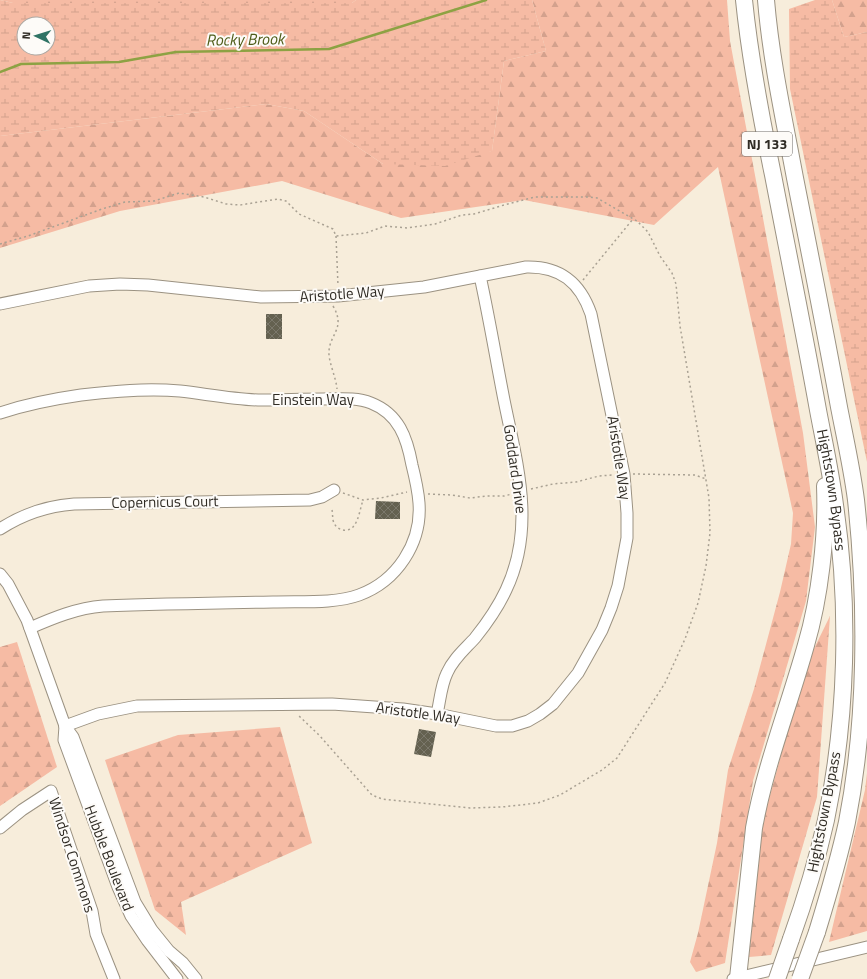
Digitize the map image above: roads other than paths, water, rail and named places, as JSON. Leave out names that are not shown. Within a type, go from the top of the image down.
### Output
[{"type":"highway","name":"Hightstown Bypass","points":[[744,0],[757,96],[835,503],[843,582],[844,632],[842,683],[833,778],[826,819],[815,865],[777,979]]},
{"type":"highway","name":"Hightstown Bypass","points":[[766,0],[778,92],[826,333],[856,500],[864,581],[864,684],[854,781],[847,823],[837,864],[817,932],[800,979]]},
{"type":"highway","points":[[826,333],[867,502]]},
{"type":"highway","points":[[735,978],[758,804],[764,780],[807,644],[816,603],[824,520],[825,489],[823,448],[818,411]]},
{"type":"street","name":"Aristotle Way","points":[[0,304],[89,286],[120,284],[148,285],[261,297],[335,296],[424,287],[521,268],[538,267],[554,270],[568,278],[587,300],[624,474],[627,538],[618,586],[611,608],[602,630],[578,673],[553,704],[528,721],[512,726],[496,726],[437,714],[390,708],[332,704],[138,706],[98,714],[65,726]]},
{"type":"street","name":"Goddard Drive","points":[[437,714],[446,673],[453,662],[486,624],[496,609],[509,583],[516,564],[523,523],[521,492],[480,276]]},
{"type":"street","name":"Einstein Way","points":[[0,413],[22,405],[116,390],[182,391],[238,399],[354,399],[370,402],[382,408],[400,427],[409,449],[418,492],[418,526],[412,546],[404,560],[389,578],[378,586],[360,594],[345,599],[306,601],[89,607],[74,611],[30,628]]},
{"type":"street","name":"Copernicus Court","points":[[0,529],[13,520],[57,505],[310,500],[322,497],[334,490]]},
{"type":"street","name":"Hubble Boulevard","points":[[0,574],[8,584],[30,628],[65,726],[74,737],[135,902],[152,930],[169,951],[183,963],[196,979]]},
{"type":"street","name":"Hubble Boulevard","points":[[65,726],[64,740],[118,887],[135,922],[147,940],[182,977]]},
{"type":"street","name":"Windsor Commons","points":[[0,828],[22,810],[51,791],[92,911],[96,934],[100,946],[114,979]]},
{"type":"street","points":[[735,978],[867,947]]},
{"type":"street","name":"Hubble Boulevard","points":[[169,951],[182,977]]},
{"type":"waterway","name":"Rocky Brook","points":[[0,72],[21,64],[119,62],[176,52],[329,49],[486,0]]}]
